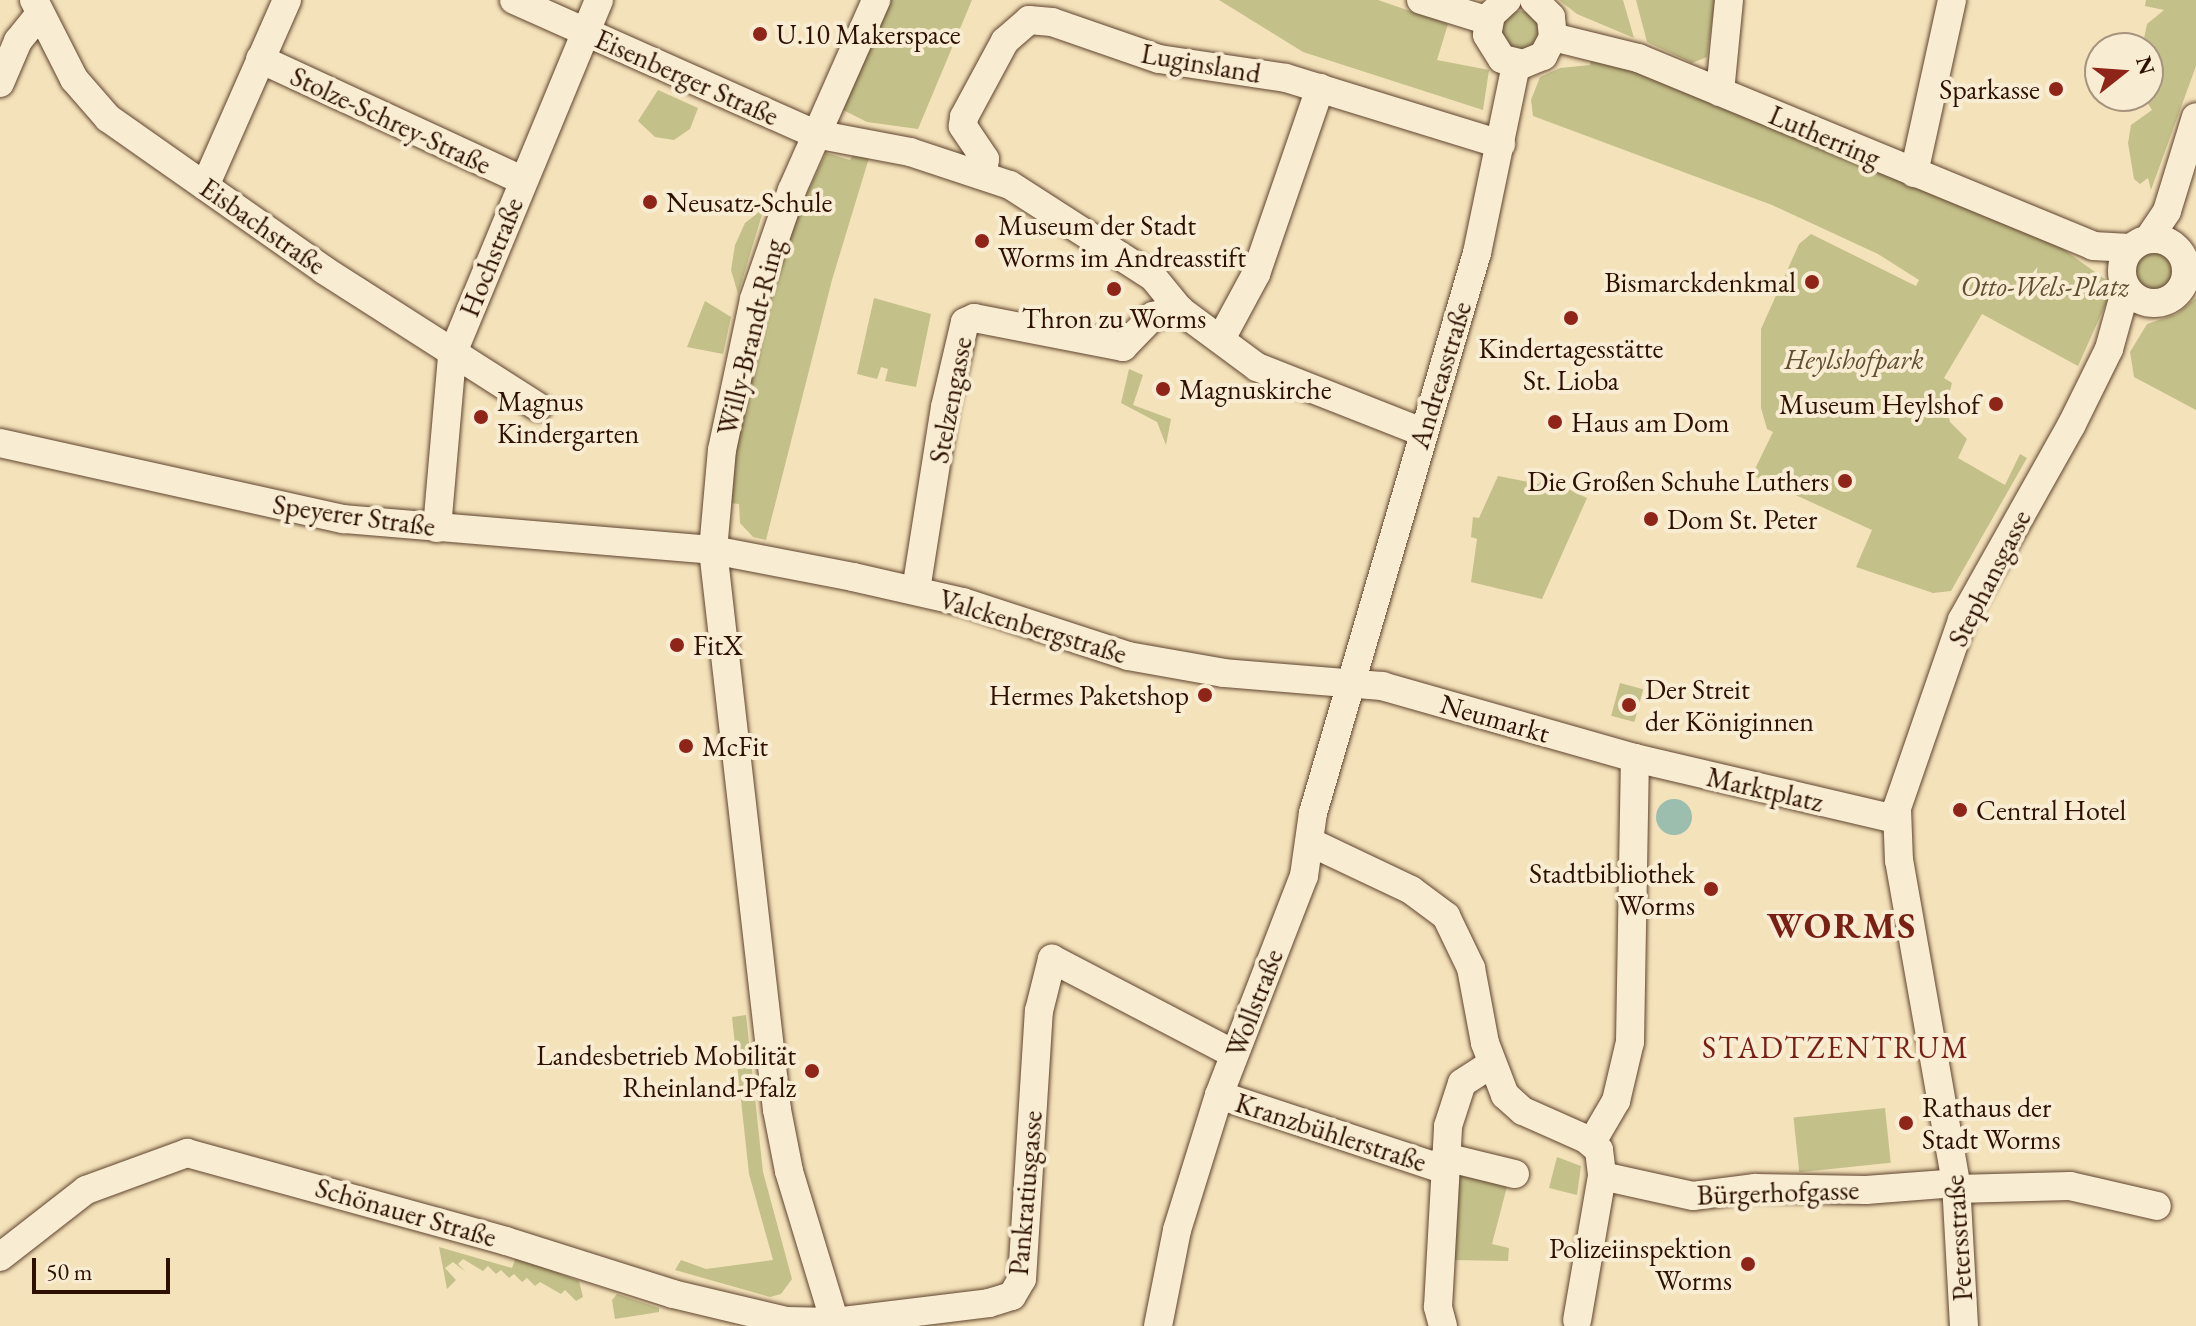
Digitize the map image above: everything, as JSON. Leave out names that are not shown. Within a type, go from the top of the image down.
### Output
[{"type":"street","points":[[205,186],[287,0]]},
{"type":"street","name":"Eisenberger Straße","points":[[514,0],[815,134],[910,152],[983,173],[1031,196],[1129,260],[1162,286],[1180,310],[1222,337],[1272,376],[1422,432]]},
{"type":"street","name":"Hochstraße","points":[[437,528],[452,355],[599,0]]},
{"type":"street","name":"Willy-Brandt-Ring","points":[[713,550],[722,450],[737,370],[778,225],[815,134],[876,0]]},
{"type":"street","points":[[1421,0],[1498,10],[1492,48],[1516,64],[1543,56],[1553,37],[1551,17],[1534,0]]},
{"type":"street","points":[[1720,92],[1729,0]]},
{"type":"street","points":[[1914,173],[1952,0]]},
{"type":"street","points":[[0,83],[18,41],[37,8]]},
{"type":"street","name":"Eisbachstraße","points":[[37,8],[92,103],[205,186],[452,355],[538,407]]},
{"type":"street","name":"Luginsland","points":[[983,173],[985,159],[965,129],[964,117],[1005,41],[1029,20],[1052,22],[1159,59],[1320,88],[1501,144]]},
{"type":"street","name":"Lutherring","points":[[1553,37],[1622,53],[2093,246],[2160,267]]},
{"type":"street","name":"Stolze-Schrey-Straße","points":[[260,59],[522,180]]},
{"type":"street","name":"Andreasstraße","points":[[1354,683],[1422,432],[1477,253],[1516,64]]},
{"type":"street","points":[[1222,337],[1256,274],[1320,88]]},
{"type":"street","name":"Stephansgasse","points":[[1896,819],[1962,620],[2109,349],[2160,267],[2167,211],[2196,117]]},
{"type":"street","name":"Stelzengasse","points":[[916,590],[945,407],[964,325],[974,318],[1123,347],[1153,316],[1180,310]]},
{"type":"street","name":"Speyerer Straße","points":[[0,443],[344,519],[713,550]]},
{"type":"street","points":[[713,550],[777,1110],[789,1171],[836,1324]]},
{"type":"street","name":"Valckenbergstraße","points":[[713,550],[916,590],[1128,656],[1224,673],[1354,683]]},
{"type":"street","name":"Neumarkt","points":[[1354,683],[1382,686],[1635,758]]},
{"type":"street","name":"Wollstraße","points":[[1158,1326],[1177,1230],[1219,1095],[1312,843],[1313,813],[1354,683]]},
{"type":"street","points":[[1592,1142],[1616,1101],[1630,1042],[1635,758]]},
{"type":"street","name":"Marktplatz","points":[[1635,758],[1896,819]]},
{"type":"street","name":"Petersstraße","points":[[1896,819],[1956,1186],[1964,1326]]},
{"type":"street","points":[[1312,843],[1411,890],[1446,916],[1471,968],[1489,1058],[1502,1090],[1517,1107],[1592,1142],[1603,1162],[1602,1176],[1577,1324]]},
{"type":"street","name":"Pankratiusgasse","points":[[836,1324],[989,1303],[1016,1292],[1023,1264],[1039,1011],[1052,959],[1234,1054]]},
{"type":"street","points":[[1443,1326],[1438,1307],[1444,1163],[1456,1094],[1489,1058]]},
{"type":"street","name":"Kranzbühlerstraße","points":[[1219,1095],[1444,1163],[1515,1174]]},
{"type":"street","name":"Schönauer Straße","points":[[0,1257],[86,1190],[187,1153],[506,1241],[673,1294],[786,1321],[836,1324]]},
{"type":"street","name":"Bürgerhofgasse","points":[[1602,1176],[1677,1194],[1711,1196],[1755,1188],[1866,1190],[2070,1186],[2157,1206]]},
{"type":"green space","points":[[887,0],[972,0],[918,129],[867,122],[841,109]]},
{"type":"green space","points":[[1219,0],[1378,0],[1448,24],[1437,60],[1489,70],[1483,110],[1303,52]]},
{"type":"green space","points":[[1559,0],[1623,0],[1634,38],[1577,14]]},
{"type":"green space","points":[[1636,0],[1715,0],[1707,57],[1692,63],[1647,42]]},
{"type":"green space","points":[[2146,0],[2196,0],[2196,66],[2151,190],[2148,178],[2140,184],[2134,179],[2128,143],[2131,125],[2149,112],[2164,112],[2164,32],[2145,32],[2147,24],[2164,10],[2145,6]]},
{"type":"green space","points":[[1520,11],[1533,17],[1539,30],[1533,43],[1520,49],[1507,43],[1501,30],[1507,17]]},
{"type":"green space","points":[[1591,59],[1623,64],[2059,246],[2106,280],[2108,299],[2078,366],[1982,314],[1944,378],[1952,383],[1946,406],[1950,422],[1967,439],[1958,458],[2005,485],[2020,454],[2027,458],[1951,591],[1933,593],[1856,567],[1872,530],[1752,475],[1773,432],[1767,429],[1761,408],[1761,329],[1799,244],[1811,234],[1916,286],[1919,280],[1878,254],[1772,205],[1533,116],[1531,100],[1540,77],[1560,68],[1590,65]]},
{"type":"green space","points":[[658,90],[698,108],[690,129],[674,140],[655,137],[638,121]]},
{"type":"green space","points":[[826,153],[850,160],[853,155],[869,158],[832,280],[766,540],[753,537],[740,523],[739,504],[730,503],[731,476],[758,326],[780,250]]},
{"type":"green space","points":[[764,208],[738,294],[731,270],[735,245],[745,223]]},
{"type":"green space","points":[[2154,249],[2170,255],[2176,271],[2170,287],[2154,293],[2138,287],[2132,271],[2138,255]]},
{"type":"green space","points":[[874,298],[931,314],[916,387],[885,381],[888,369],[881,367],[877,379],[857,374]]},
{"type":"green space","points":[[2196,298],[2196,410],[2134,377],[2130,352],[2147,324],[2177,314]]},
{"type":"green space","points":[[705,301],[731,317],[723,354],[687,347]]},
{"type":"green space","points":[[1129,369],[1143,375],[1133,405],[1171,419],[1166,445],[1157,422],[1121,403]]},
{"type":"green space","points":[[1498,476],[1539,484],[1543,477],[1587,498],[1542,599],[1471,582],[1477,539],[1471,537],[1473,517],[1479,518]]},
{"type":"green space","points":[[1620,683],[1643,689],[1634,722],[1611,716]]},
{"type":"green space","points":[[746,1015],[763,1172],[792,1279],[781,1294],[770,1297],[675,1270],[681,1260],[706,1269],[773,1260],[749,1174],[732,1017]]},
{"type":"green space","points":[[1885,1108],[1891,1163],[1799,1172],[1794,1118]]},
{"type":"green space","points":[[1557,1157],[1581,1166],[1577,1195],[1549,1188]]},
{"type":"green space","points":[[1457,1170],[1509,1179],[1492,1244],[1509,1248],[1508,1261],[1453,1260]]},
{"type":"green space","points":[[439,1247],[512,1268],[516,1257],[579,1281],[583,1297],[576,1301],[565,1290],[561,1294],[540,1282],[535,1286],[527,1278],[522,1282],[514,1274],[509,1278],[501,1270],[496,1274],[488,1266],[483,1271],[463,1259],[458,1264],[466,1272],[453,1262],[445,1268],[456,1280],[447,1289]]},
{"type":"green space","points":[[617,1294],[659,1308],[659,1312],[615,1319],[612,1300]]},
{"type":"shaded area","points":[[1674,799],[1687,804],[1692,817],[1687,830],[1674,835],[1661,830],[1656,817],[1661,804]]},
{"type":"place","name":"U.10 Makerspace","points":[[760,34]]},
{"type":"place","name":"Sparkasse","points":[[2056,89]]},
{"type":"place","name":"Neusatz-Schule","points":[[650,202]]},
{"type":"place","name":"Museum der Stadt Worms im Andreasstift","points":[[982,241]]},
{"type":"place","name":"Bismarckdenkmal","points":[[1812,282]]},
{"type":"place","name":"Thron zu Worms","points":[[1114,289]]},
{"type":"place","name":"Kindertagesstätte St. Lioba","points":[[1571,318]]},
{"type":"place","name":"Magnuskirche","points":[[1163,389]]},
{"type":"place","name":"Museum Heylshof","points":[[1996,404]]},
{"type":"place","name":"Magnus Kindergarten","points":[[481,417]]},
{"type":"place","name":"Haus am Dom","points":[[1555,422]]},
{"type":"place","name":"Die Großen Schuhe Luthers","points":[[1845,481]]},
{"type":"place","name":"Dom St. Peter","points":[[1651,519]]},
{"type":"place","name":"FitX","points":[[677,645]]},
{"type":"place","name":"Hermes Paketshop","points":[[1205,695]]},
{"type":"place","name":"Der Streit der Königinnen","points":[[1629,705]]},
{"type":"place","name":"McFit","points":[[686,746]]},
{"type":"place","name":"Central Hotel","points":[[1960,810]]},
{"type":"place","name":"Stadtbibliothek Worms","points":[[1711,889]]},
{"type":"place","name":"Landesbetrieb Mobilität Rheinland-Pfalz","points":[[812,1071]]},
{"type":"place","name":"Rathaus der Stadt Worms","points":[[1906,1123]]},
{"type":"place","name":"Polizeiinspektion Worms","points":[[1748,1264]]},
{"type":"district","name":"WORMS","points":[[1842,926]]},
{"type":"district","name":"STADTZENTRUM","points":[[1836,1048]]},
{"type":"park label","name":"Otto-Wels-Platz","points":[[2045,286]]},
{"type":"park label","name":"Heylshofpark","points":[[1854,359]]}]
